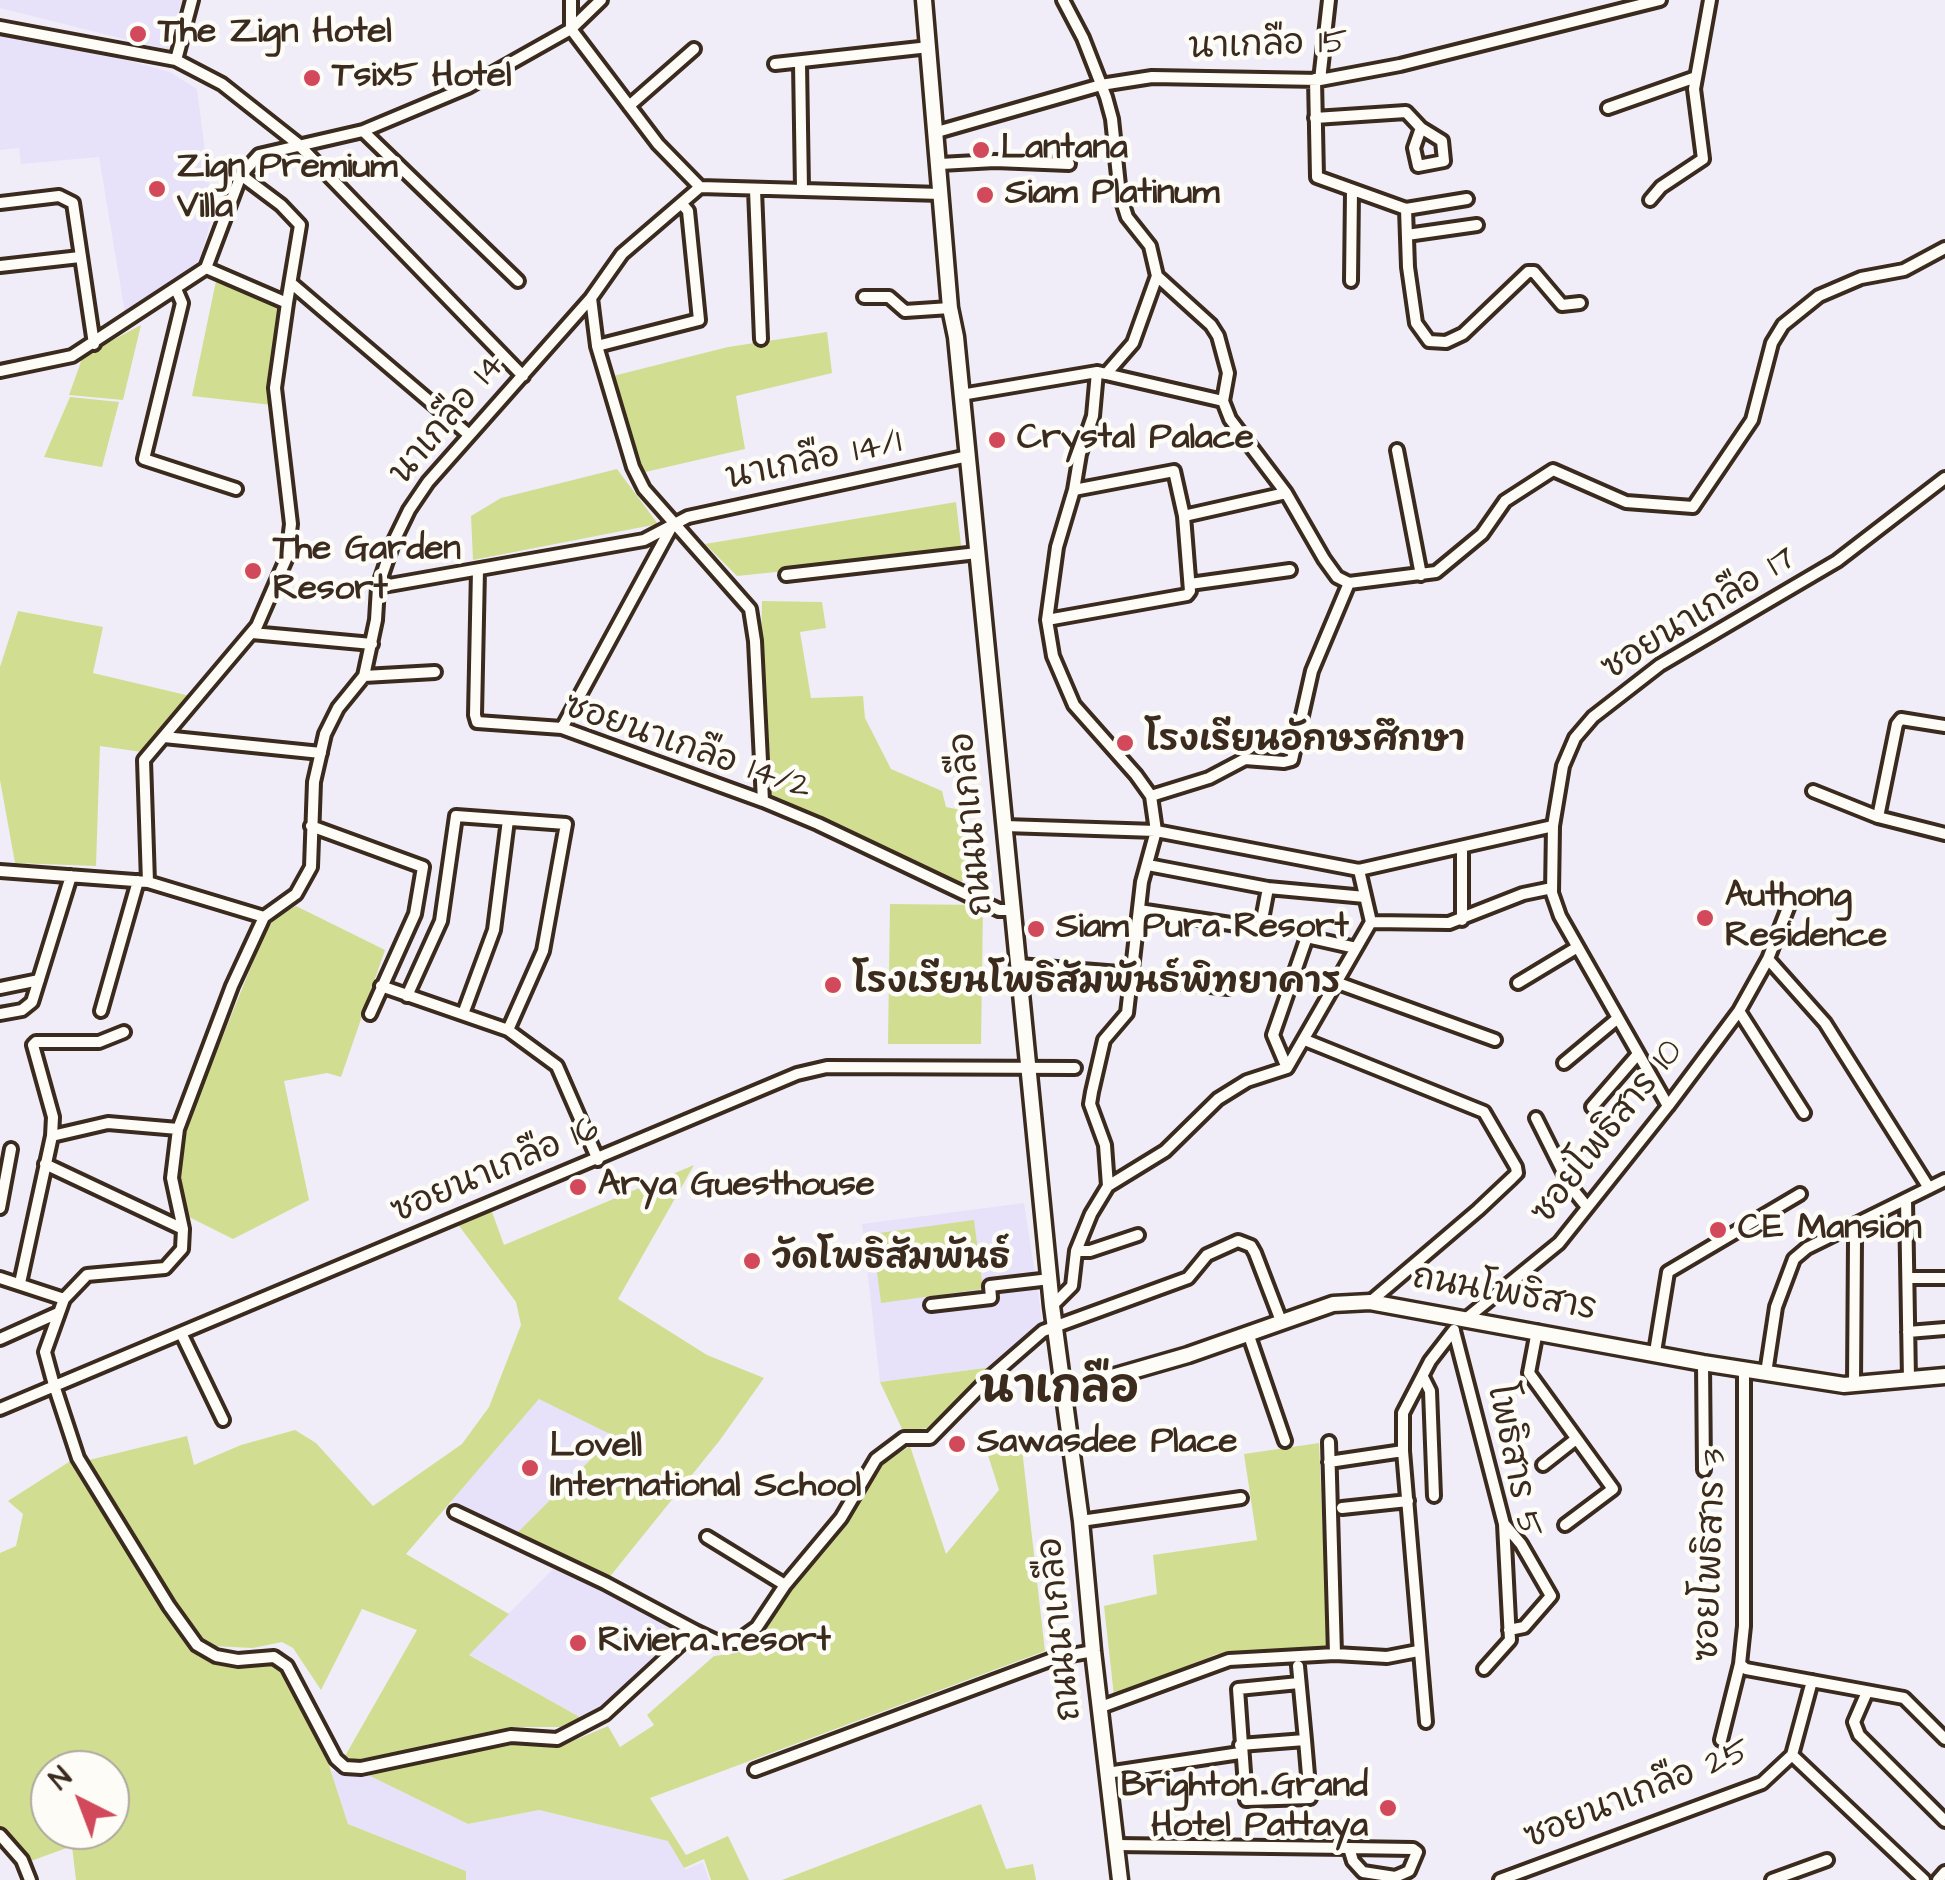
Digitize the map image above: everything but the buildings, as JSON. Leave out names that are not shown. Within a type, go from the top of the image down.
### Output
[{"type":"street","points":[[176,60],[192,0]]},
{"type":"street","points":[[571,0],[571,29],[658,144],[700,188],[940,194]]},
{"type":"street","points":[[0,371],[72,356],[206,268],[241,175],[259,155],[364,131],[468,88],[571,29],[601,0]]},
{"type":"street","name":"ถนนนาเกลือ","points":[[924,0],[950,308],[1052,1306],[1081,1520],[1092,1651],[1120,1880]]},
{"type":"street","points":[[1064,0],[1084,38],[1112,119],[1126,217],[1150,246],[1156,276],[1133,343],[1102,373],[1057,547],[1048,620],[1054,656],[1074,705],[1151,796],[1156,830],[1142,882],[1127,1013],[1104,1040],[1090,1104],[1105,1145],[1108,1186]]},
{"type":"street","points":[[1330,0],[1315,118],[1317,177],[1406,210],[1466,199]]},
{"type":"street","name":"นาเกลือ 15","points":[[937,132],[1100,85],[1152,77],[1318,80],[1400,66],[1660,0]]},
{"type":"street","points":[[1650,200],[1662,186],[1703,159],[1696,122],[1696,77],[1710,0]]},
{"type":"street","points":[[0,27],[176,60],[222,84],[298,144],[523,376]]},
{"type":"street","points":[[774,64],[929,47]]},
{"type":"street","points":[[629,106],[694,50]]},
{"type":"street","points":[[800,62],[802,188]]},
{"type":"street","points":[[1608,108],[1696,77]]},
{"type":"street","points":[[1315,118],[1406,112],[1422,128]]},
{"type":"street","points":[[364,131],[518,282]]},
{"type":"street","points":[[940,164],[1069,164]]},
{"type":"street","points":[[102,1011],[143,882],[144,760],[252,632],[287,557],[292,524],[275,388],[300,225],[241,175]]},
{"type":"street","name":"นาเกลือ 14","points":[[183,1229],[172,1178],[178,1129],[232,986],[264,917],[296,894],[310,866],[314,782],[320,752],[338,708],[364,676],[378,587],[392,542],[408,510],[468,434],[591,298],[622,254],[700,188]]},
{"type":"street","points":[[755,190],[762,338]]},
{"type":"street","points":[[1351,280],[1352,191]]},
{"type":"street","points":[[0,203],[69,198],[74,208],[94,344]]},
{"type":"street","points":[[597,346],[698,320],[688,211],[682,204]]},
{"type":"street","points":[[1406,210],[1416,323],[1429,341],[1446,342],[1463,334],[1528,272],[1534,272],[1562,305],[1580,303]]},
{"type":"street","points":[[1407,235],[1477,225]]},
{"type":"street","points":[[1156,276],[1211,325],[1218,336],[1228,373],[1224,401],[1230,418],[1286,493],[1324,560],[1337,577],[1349,583],[1436,572],[1482,534],[1505,502],[1553,470],[1626,502],[1694,507],[1752,420],[1772,343],[1790,318],[1818,296],[1861,278],[1904,270],[1945,248]]},
{"type":"street","points":[[0,266],[80,257]]},
{"type":"street","points":[[206,268],[287,303]]},
{"type":"street","points":[[290,283],[468,434]]},
{"type":"street","points":[[176,288],[182,303],[144,459],[236,489]]},
{"type":"street","points":[[864,298],[888,297],[904,310],[950,308]]},
{"type":"street","points":[[591,298],[597,346],[633,467],[644,489],[750,610],[763,802]]},
{"type":"street","points":[[961,395],[1102,373],[1224,401]]},
{"type":"street","points":[[1396,450],[1421,574]]},
{"type":"street","name":"นาเกลือ 14/1","points":[[378,587],[644,540],[673,523],[968,456]]},
{"type":"street","points":[[1048,620],[1187,595],[1190,584],[1184,516],[1174,471],[1074,490]]},
{"type":"street","name":"ซอยนาเกลือ 17","points":[[1552,888],[1553,826],[1563,766],[1575,738],[1593,717],[1660,665],[1838,562],[1945,478]]},
{"type":"street","points":[[1184,516],[1286,493]]},
{"type":"street","points":[[562,728],[673,523]]},
{"type":"street","points":[[786,575],[977,553]]},
{"type":"street","name":"ซอยนาเกลือ 14/2","points":[[478,570],[476,720],[482,724],[562,728],[818,824],[999,910],[1013,910]]},
{"type":"street","points":[[1190,584],[1290,570]]},
{"type":"street","points":[[1151,796],[1209,778],[1245,759],[1292,760],[1312,672],[1349,583]]},
{"type":"street","points":[[252,632],[372,644]]},
{"type":"street","points":[[364,676],[436,672]]},
{"type":"street","points":[[1878,817],[1896,724],[1901,720],[1945,726]]},
{"type":"street","points":[[164,737],[320,752]]},
{"type":"street","points":[[1813,790],[1878,817],[1945,834]]},
{"type":"street","points":[[407,996],[441,921],[456,816],[566,824],[543,952],[508,1030]]},
{"type":"street","points":[[463,1014],[494,930],[508,820]]},
{"type":"street","points":[[311,826],[423,868],[415,914],[370,1014]]},
{"type":"street","points":[[1005,826],[1156,830],[1359,870],[1553,826]]},
{"type":"street","points":[[1462,846],[1462,920]]},
{"type":"street","points":[[1148,865],[1268,888],[1365,897]]},
{"type":"street","points":[[1052,1306],[1072,1286],[1076,1252],[1091,1214],[1108,1186],[1164,1151],[1218,1099],[1247,1081],[1287,1068],[1371,922],[1359,870]]},
{"type":"street","points":[[0,871],[143,882],[264,917]]},
{"type":"street","points":[[0,1014],[28,1008],[71,876]]},
{"type":"street","points":[[1140,910],[1257,928],[1268,888]]},
{"type":"street","points":[[1371,922],[1449,924],[1504,901],[1552,888],[1576,948],[1668,1106]]},
{"type":"street","name":"ซอยโพธิสาร 10","points":[[1426,1722],[1403,1414],[1430,1362],[1459,1321],[1560,1243],[1668,1106],[1739,1011],[1768,959],[1791,900]]},
{"type":"street","points":[[1287,1068],[1273,1034],[1307,936],[1356,948]]},
{"type":"street","points":[[1518,983],[1576,948]]},
{"type":"street","points":[[1768,959],[1825,1022],[1930,1188]]},
{"type":"street","points":[[1019,965],[1132,974],[1228,988]]},
{"type":"street","points":[[0,988],[39,980]]},
{"type":"street","points":[[1338,983],[1495,1040]]},
{"type":"street","points":[[381,986],[508,1030],[558,1066],[598,1160]]},
{"type":"street","points":[[1739,1011],[1804,1113]]},
{"type":"street","points":[[1564,1063],[1618,1018]]},
{"type":"street","points":[[20,1284],[52,1136],[52,1108],[34,1044],[99,1042],[124,1032]]},
{"type":"street","points":[[1305,1040],[1484,1112],[1516,1167],[1512,1178],[1490,1200],[1370,1302]]},
{"type":"street","points":[[1592,1107],[1638,1054]]},
{"type":"street","name":"ซอยนาเกลือ 16","points":[[0,1409],[598,1160],[767,1085],[827,1067],[1074,1068]]},
{"type":"street","points":[[1536,1118],[1570,1186],[1587,1207]]},
{"type":"street","points":[[52,1136],[108,1123],[178,1129]]},
{"type":"street","points":[[0,1208],[12,1148]]},
{"type":"street","points":[[44,1164],[183,1229],[182,1249],[165,1268],[87,1275],[64,1299],[46,1352],[78,1458],[198,1645],[216,1656],[238,1660],[274,1657],[287,1666],[336,1760],[344,1766],[361,1768],[398,1762],[511,1736],[557,1739],[605,1714],[695,1631]]},
{"type":"street","points":[[1766,1374],[1776,1307],[1794,1259],[1807,1248],[1945,1180]]},
{"type":"street","points":[[1655,1352],[1668,1272],[1800,1194]]},
{"type":"street","points":[[1906,1200],[1909,1380]]},
{"type":"street","points":[[1850,1226],[1855,1239],[1854,1384]]},
{"type":"street","points":[[1076,1252],[1138,1235]]},
{"type":"street","points":[[455,1512],[605,1583],[716,1642],[736,1642],[757,1627],[785,1585],[841,1518],[876,1458],[904,1438],[930,1438],[988,1378],[1043,1331],[1188,1278],[1207,1255],[1238,1241],[1251,1246],[1255,1253],[1282,1321]]},
{"type":"street","points":[[0,1278],[64,1299]]},
{"type":"street","points":[[1909,1278],[1945,1278]]},
{"type":"street","points":[[931,1306],[991,1298],[990,1286],[1050,1279]]},
{"type":"street","name":"ถนนโพธิสาร","points":[[1063,1391],[1188,1355],[1333,1304],[1370,1302],[1766,1374],[1854,1384],[1945,1376]]},
{"type":"street","points":[[0,1338],[58,1314]]},
{"type":"street","name":"โพธิสาร 5","points":[[1459,1321],[1504,1524],[1509,1630]]},
{"type":"street","points":[[1908,1332],[1945,1329]]},
{"type":"street","points":[[1537,1331],[1529,1373],[1613,1489],[1565,1525]]},
{"type":"street","points":[[1248,1333],[1285,1441]]},
{"type":"street","points":[[182,1334],[223,1420]]},
{"type":"street","points":[[1703,1363],[1704,1470]]},
{"type":"street","name":"ซอยโพธิสาร 3","points":[[1721,1740],[1740,1664],[1744,1370]]},
{"type":"street","points":[[1423,1376],[1430,1391],[1434,1496]]},
{"type":"street","points":[[1542,1465],[1576,1439]]},
{"type":"street","points":[[1328,1442],[1336,1654]]},
{"type":"street","points":[[1330,1462],[1403,1451]]},
{"type":"street","points":[[1081,1520],[1241,1498]]},
{"type":"street","points":[[1342,1508],[1408,1500]]},
{"type":"street","points":[[472,1536],[478,1524]]},
{"type":"street","points":[[1484,1669],[1508,1644],[1509,1630],[1524,1628],[1551,1596],[1521,1544],[1504,1524]]},
{"type":"street","points":[[706,1537],[785,1585]]},
{"type":"street","points":[[756,1770],[1052,1659],[1092,1651]]},
{"type":"street","points":[[1100,1707],[1230,1660],[1336,1654],[1387,1657],[1418,1651]]},
{"type":"street","points":[[1740,1664],[1746,1669],[1904,1698],[1945,1739]]},
{"type":"street","points":[[1298,1666],[1300,1683],[1306,1740],[1310,1798],[1246,1800],[1238,1689],[1300,1683]]},
{"type":"street","points":[[1812,1681],[1792,1755],[1924,1880]]},
{"type":"street","points":[[1867,1692],[1854,1722],[1859,1735],[1945,1822]]},
{"type":"street","points":[[1107,1773],[1306,1740]]},
{"type":"street","name":"ซอยนาเกลือ 25","points":[[1500,1880],[1762,1783],[1792,1755]]},
{"type":"street","points":[[0,1835],[22,1860],[30,1880]]},
{"type":"street","points":[[1116,1844],[1413,1849],[1417,1852],[1409,1872],[1394,1877],[1363,1872],[1353,1861],[1350,1848]]},
{"type":"street","points":[[1772,1880],[1827,1860]]},
{"type":"street","points":[[1938,1880],[1945,1872]]},
{"type":"shaded area","name":"The Zign Hotel","points":[[0,0],[182,0],[168,50],[0,8]]},
{"type":"shaded area","name":"Zign Premium Villa","points":[[0,35],[100,53],[170,72],[197,89],[213,213],[198,267],[125,313],[99,157],[21,164],[19,148],[0,150]]},
{"type":"shaded area","points":[[1024,1203],[1043,1326],[992,1367],[880,1382],[862,1224]]},
{"type":"shaded area","name":"Lovell International School","points":[[540,1398],[614,1435],[517,1533],[451,1501]]},
{"type":"shaded area","name":"Riviera resort","points":[[556,1566],[689,1632],[603,1712],[585,1720],[468,1654]]},
{"type":"shaded area","points":[[331,1771],[366,1774],[468,1824],[539,1810],[669,1841],[685,1870],[703,1862],[709,1880],[466,1880],[466,1871],[348,1824]]},
{"type":"green space","points":[[216,281],[278,308],[272,405],[192,396]]},
{"type":"green space","points":[[141,325],[123,400],[69,395],[83,356]]},
{"type":"green space","points":[[827,332],[832,373],[736,396],[745,449],[641,473],[613,376],[728,347]]},
{"type":"green space","points":[[70,397],[119,402],[102,467],[44,457]]},
{"type":"green space","points":[[617,469],[658,524],[473,560],[471,516],[501,498]]},
{"type":"green space","points":[[956,502],[962,553],[737,576],[705,544]]},
{"type":"green space","points":[[762,601],[822,602],[826,628],[800,632],[811,698],[863,696],[865,718],[891,769],[942,791],[946,807],[961,810],[961,834],[976,832],[987,845],[960,884],[821,818],[768,801],[760,689]]},
{"type":"green space","points":[[18,611],[103,627],[93,673],[190,696],[142,752],[100,746],[96,866],[15,863],[0,780],[0,667]]},
{"type":"green space","points":[[890,904],[983,905],[981,1044],[888,1044]]},
{"type":"green space","points":[[296,906],[385,950],[341,1077],[327,1073],[284,1081],[309,1200],[233,1239],[189,1217],[177,1179],[184,1132],[265,932],[277,916]]},
{"type":"green space","points":[[694,1165],[618,1299],[707,1355],[764,1378],[720,1440],[608,1579],[517,1533],[614,1436],[539,1399],[406,1554],[509,1614],[469,1655],[585,1720],[565,1727],[512,1727],[355,1760],[345,1756],[417,1630],[362,1609],[321,1690],[293,1648],[282,1642],[253,1648],[211,1646],[198,1637],[85,1461],[187,1436],[194,1465],[241,1445],[295,1430],[316,1443],[373,1506],[462,1444],[489,1407],[521,1325],[516,1302],[457,1223],[492,1212],[504,1245]]},
{"type":"green space","points":[[974,1220],[983,1289],[881,1303],[872,1234]]},
{"type":"green space","points":[[992,1367],[929,1428],[903,1431],[880,1382]]},
{"type":"green space","points":[[1021,1440],[1045,1651],[650,1798],[686,1855],[728,1836],[749,1880],[711,1880],[704,1859],[684,1868],[668,1841],[539,1810],[468,1824],[366,1774],[510,1743],[559,1747],[608,1726],[620,1747],[654,1725],[647,1715],[714,1656],[737,1653],[762,1635],[784,1598],[848,1520],[884,1463],[910,1446],[946,1554],[999,1490],[987,1452]]},
{"type":"green space","points":[[1319,1443],[1328,1648],[1217,1654],[1114,1696],[1104,1606],[1157,1594],[1153,1555],[1257,1540],[1244,1454]]},
{"type":"green space","points":[[72,1460],[190,1648],[207,1658],[279,1667],[327,1759],[348,1824],[466,1871],[466,1880],[76,1880],[72,1850],[130,1850],[130,1750],[30,1750],[30,1850],[61,1850],[31,1861],[0,1826],[0,1553],[16,1546],[23,1514],[8,1501]]},
{"type":"green space","points":[[981,1804],[1006,1869],[1033,1864],[1036,1880],[782,1880]]},
{"type":"place","name":"The Zign Hotel","points":[[138,34]]},
{"type":"place","name":"Tsix5 Hotel","points":[[312,78]]},
{"type":"place","name":"Lantana","points":[[981,150]]},
{"type":"place","name":"Zign Premium Villa","points":[[157,189]]},
{"type":"place","name":"Siam Platinum","points":[[985,195]]},
{"type":"place","name":"Crystal Palace","points":[[997,440]]},
{"type":"place","name":"The Garden Resort","points":[[253,571]]},
{"type":"place","name":"โรงเรียนอักษรศึกษา","points":[[1125,743]]},
{"type":"place","name":"Authong Residence","points":[[1705,918]]},
{"type":"place","name":"Siam Pura Resort","points":[[1036,929]]},
{"type":"place","name":"โรงเรียนโพธิสัมพันธ์พิทยาคาร","points":[[833,985]]},
{"type":"place","name":"Arya Guesthouse","points":[[578,1187]]},
{"type":"place","name":"CE Mansion","points":[[1718,1230]]},
{"type":"place","name":"วัดโพธิสัมพันธ์","points":[[752,1261]]},
{"type":"place","name":"Sawasdee Place","points":[[957,1444]]},
{"type":"place","name":"Lovell International School","points":[[530,1468]]},
{"type":"place","name":"Riviera resort","points":[[578,1643]]},
{"type":"place","name":"Brighton Grand Hotel Pattaya","points":[[1388,1808]]},
{"type":"district","name":"นาเกลือ","points":[[1059,1392]]}]
